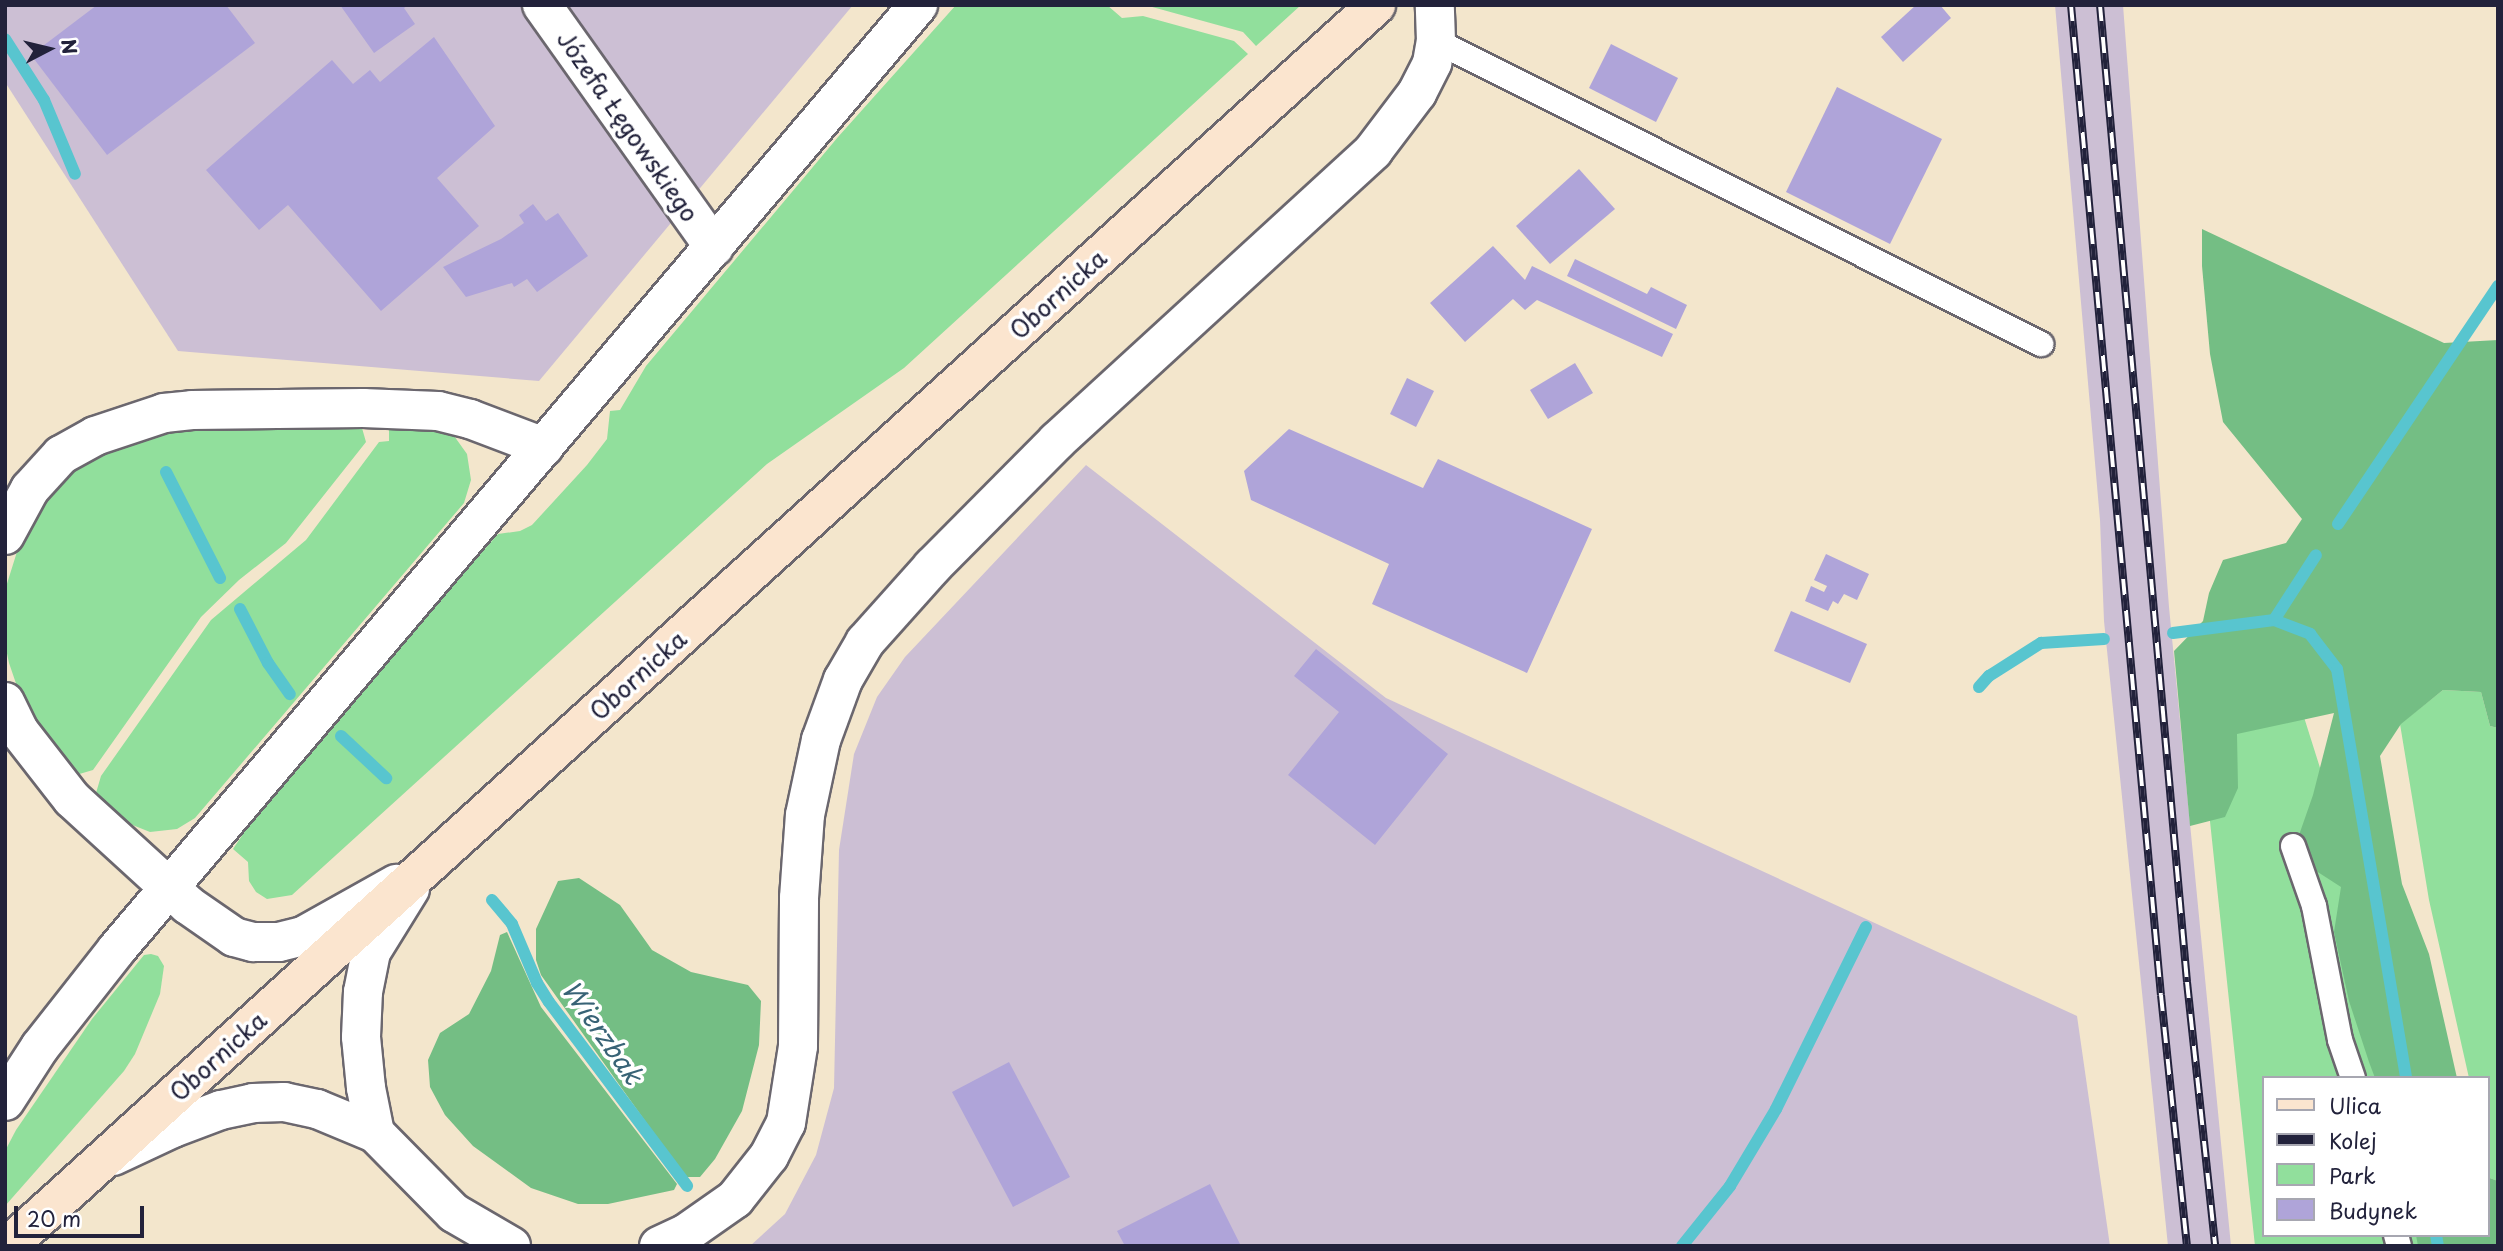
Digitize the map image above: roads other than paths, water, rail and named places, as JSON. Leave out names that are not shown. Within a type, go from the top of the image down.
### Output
[{"type":"main road","name":"Obornicka","points":[[8,1246],[1376,5]]},
{"type":"street","name":"Józefa Łęgowskiego","points":[[542,5],[714,247]]},
{"type":"street","points":[[5,1101],[40,1047],[169,888],[918,5]]},
{"type":"street","points":[[659,1246],[685,1234],[735,1199],[769,1156],[786,1123],[798,1046],[799,898],[805,815],[821,740],[843,680],[865,642],[924,576],[1057,441],[1373,151],[1417,93],[1432,63],[1436,23]]},
{"type":"street","points":[[5,535],[30,489],[61,456],[95,436],[140,419],[164,414],[191,410],[421,409],[470,419],[544,447]]},
{"type":"street","points":[[5,702],[19,731],[72,799],[169,888],[212,924],[234,937],[253,942],[279,942],[303,936],[425,868]]},
{"type":"street","points":[[375,1133],[366,1088],[361,1037],[363,992],[372,952],[389,920],[425,868]]},
{"type":"street","points":[[101,1161],[173,1128],[222,1110],[253,1103],[284,1102],[317,1110],[375,1133],[454,1213],[511,1246]]},
{"type":"lane","points":[[1436,23],[2041,344]]},
{"type":"lane","points":[[2293,846],[2314,906],[2340,1040],[2352,1076]]},
{"type":"waterway","name":"Wierzbak","points":[[5,39],[44,100],[75,174]]},
{"type":"waterway","points":[[2338,524],[2498,286]]},
{"type":"waterway","name":"Wierzbak","points":[[166,472],[220,578]]},
{"type":"waterway","points":[[2173,633],[2274,620],[2316,555]]},
{"type":"waterway","name":"Wierzbak","points":[[240,609],[268,663],[290,694]]},
{"type":"waterway","points":[[2274,620],[2310,634],[2337,669],[2406,1076]]},
{"type":"waterway","points":[[1979,687],[1989,676],[2041,643],[2104,639]]},
{"type":"waterway","name":"Wierzbak","points":[[341,736],[386,778]]},
{"type":"waterway","name":"Wierzbak","points":[[492,900],[512,924],[537,983],[549,1002],[687,1186]]},
{"type":"waterway","points":[[1682,1246],[1730,1186],[1776,1109],[1866,927]]},
{"type":"waterway","points":[[2436,1237],[2438,1246]]},
{"type":"railway","points":[[2071,5],[2161,995],[2187,1246]]},
{"type":"railway","points":[[2100,5],[2187,982],[2215,1246]]}]
